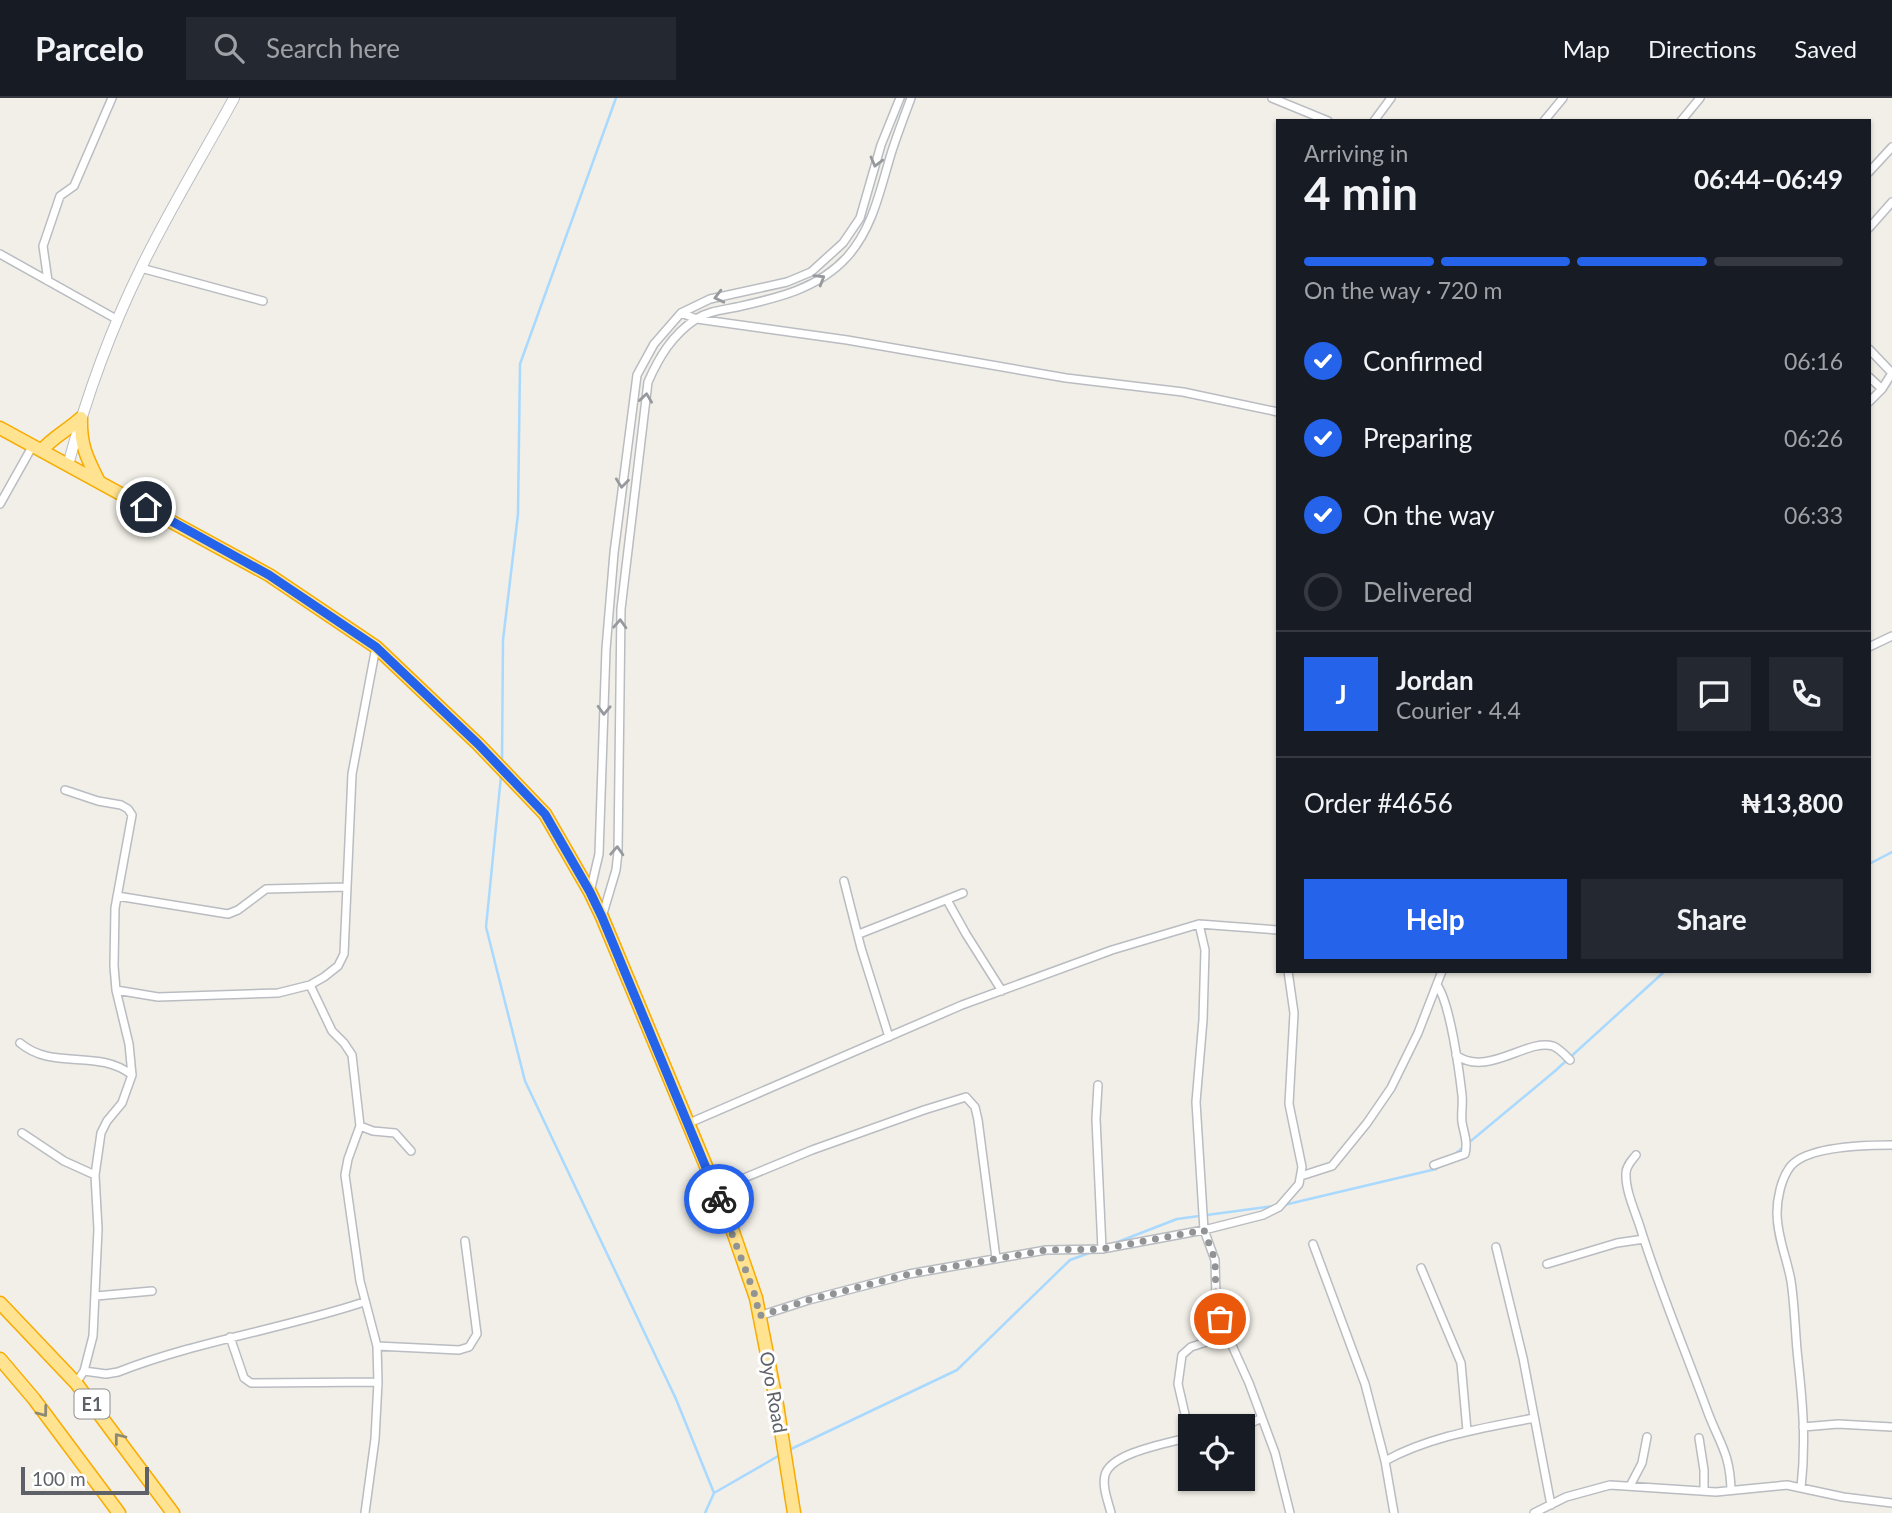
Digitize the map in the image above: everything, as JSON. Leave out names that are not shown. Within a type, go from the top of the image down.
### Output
[{"type":"highway","points":[[37,448],[66,432],[81,418]]},
{"type":"highway","points":[[81,418],[80,438],[84,452],[100,482]]},
{"type":"highway","name":"Oyo Road","points":[[0,428],[269,575],[376,647],[503,768],[545,814],[602,917],[747,1274],[778,1405],[794,1513]]},
{"type":"highway","name":"E1","points":[[0,1303],[76,1383],[173,1513]]},
{"type":"highway","name":"E1","points":[[0,1359],[34,1399],[119,1513]]},
{"type":"street","points":[[48,281],[43,246],[60,196],[74,186],[112,98]]},
{"type":"street","points":[[68,465],[81,418],[141,268],[234,98]]},
{"type":"street","points":[[590,892],[600,854],[606,649],[633,388],[642,363],[654,344],[681,313],[710,299],[788,282],[811,272],[843,243],[860,218],[881,145],[900,98]]},
{"type":"street","points":[[602,917],[616,870],[618,852],[621,609],[648,383],[658,359],[673,340],[697,318],[715,311],[792,294],[823,278],[848,256],[863,235],[875,208],[911,98]]},
{"type":"street","points":[[1272,98],[1323,119]]},
{"type":"street","points":[[1375,119],[1391,98]]},
{"type":"street","points":[[1546,119],[1563,98]]},
{"type":"street","points":[[1683,119],[1700,98]]},
{"type":"street","points":[[1871,170],[1892,147]]},
{"type":"street","points":[[1871,226],[1892,202]]},
{"type":"street","points":[[0,254],[118,320]]},
{"type":"street","points":[[141,268],[263,301]]},
{"type":"street","points":[[681,313],[697,318],[847,340],[1066,378],[1183,392],[1276,412]]},
{"type":"street","points":[[1871,351],[1892,373],[1871,400]]},
{"type":"street","points":[[1871,379],[1882,389]]},
{"type":"street","points":[[0,504],[37,448]]},
{"type":"street","points":[[1871,646],[1892,636]]},
{"type":"street","points":[[116,990],[158,997],[278,993],[310,985],[338,966],[344,954],[352,774],[376,647]]},
{"type":"street","points":[[65,790],[98,802],[121,805],[132,815],[115,908],[116,990],[129,1044],[132,1075],[122,1103],[107,1121],[102,1133],[95,1175],[98,1229],[91,1348],[84,1371],[76,1383]]},
{"type":"street","points":[[844,881],[861,948],[889,1037]]},
{"type":"street","points":[[117,896],[228,914],[267,889],[347,887]]},
{"type":"street","points":[[859,934],[963,893]]},
{"type":"street","points":[[947,900],[965,934],[1002,991]]},
{"type":"street","points":[[1199,923],[1205,950],[1203,1020],[1196,1102],[1203,1226],[1215,1260],[1216,1298],[1220,1319],[1275,1453],[1290,1513]]},
{"type":"street","points":[[687,1124],[889,1037],[1112,950],[1199,923],[1276,930]]},
{"type":"street","points":[[759,1316],[909,1274],[1046,1250],[1102,1249],[1263,1215],[1279,1207],[1299,1184],[1302,1167],[1289,1104],[1294,1013],[1288,973]]},
{"type":"street","points":[[1301,1176],[1332,1166],[1367,1123],[1396,1077],[1418,1033],[1441,973]]},
{"type":"street","points":[[310,985],[332,1031],[352,1055],[360,1126],[345,1175],[363,1302],[377,1346],[375,1438],[365,1513]]},
{"type":"street","points":[[1434,1165],[1462,1156],[1467,1149],[1462,1122],[1462,1096],[1444,994],[1437,985]]},
{"type":"street","points":[[20,1043],[32,1053],[48,1057],[115,1063],[132,1075]]},
{"type":"street","points":[[1455,1055],[1471,1063],[1550,1045],[1570,1060]]},
{"type":"street","points":[[1098,1085],[1096,1119],[1102,1249]]},
{"type":"street","points":[[715,1190],[812,1150],[966,1097],[975,1107],[978,1120],[996,1258]]},
{"type":"street","points":[[360,1126],[373,1131],[395,1133],[411,1151]]},
{"type":"street","points":[[22,1133],[64,1161],[95,1175]]},
{"type":"street","points":[[1801,1488],[1804,1396],[1790,1279],[1779,1236],[1779,1192],[1789,1168],[1811,1155],[1856,1146],[1892,1145]]},
{"type":"street","points":[[1636,1155],[1628,1165],[1626,1174],[1644,1239],[1660,1291],[1727,1457],[1731,1490]]},
{"type":"street","points":[[1547,1264],[1617,1243],[1644,1239]]},
{"type":"street","points":[[377,1346],[459,1350],[469,1347],[477,1334],[465,1241]]},
{"type":"street","points":[[1313,1244],[1365,1384],[1385,1461],[1394,1513]]},
{"type":"street","points":[[1496,1247],[1523,1358],[1551,1505]]},
{"type":"street","points":[[1421,1268],[1461,1363],[1467,1431]]},
{"type":"street","points":[[96,1296],[152,1291]]},
{"type":"street","points":[[84,1371],[106,1374],[118,1372],[230,1337],[331,1313],[363,1302]]},
{"type":"street","points":[[1185,1414],[1178,1384],[1182,1355],[1191,1347],[1228,1335]]},
{"type":"street","points":[[230,1337],[244,1378],[251,1383],[378,1382]]},
{"type":"street","points":[[1255,1421],[1262,1418]]},
{"type":"street","points":[[1385,1461],[1401,1452],[1467,1431],[1534,1418]]},
{"type":"street","points":[[1803,1427],[1838,1424],[1892,1427]]},
{"type":"street","points":[[1630,1486],[1642,1463],[1647,1437]]},
{"type":"street","points":[[1699,1438],[1704,1491]]},
{"type":"street","points":[[1111,1513],[1104,1476],[1115,1461],[1126,1455],[1178,1440]]},
{"type":"street","points":[[1534,1513],[1566,1497],[1610,1485],[1704,1491],[1787,1485],[1853,1499],[1892,1503]]},
{"type":"waterway","points":[[502,763],[503,640],[518,514],[520,364],[616,98]]},
{"type":"waterway","points":[[501,776],[486,927],[525,1081],[676,1399],[714,1493],[705,1513]]},
{"type":"waterway","points":[[1871,863],[1892,852]]},
{"type":"waterway","points":[[1454,1155],[1555,1071],[1663,973]]},
{"type":"waterway","points":[[1284,1205],[1440,1166]]},
{"type":"waterway","points":[[1115,1243],[1177,1219],[1274,1206]]},
{"type":"waterway","points":[[789,1450],[957,1370],[1070,1260],[1092,1252]]},
{"type":"waterway","points":[[714,1493],[780,1455]]},
{"type":"way so far","points":[[719,1199],[756,1298],[759,1316],[909,1274],[1046,1250],[1102,1249],[1204,1230],[1215,1260],[1216,1298],[1220,1319]]},
{"type":"route","points":[[146,507],[269,575],[376,647],[478,744],[545,814],[602,917],[719,1199]]}]
